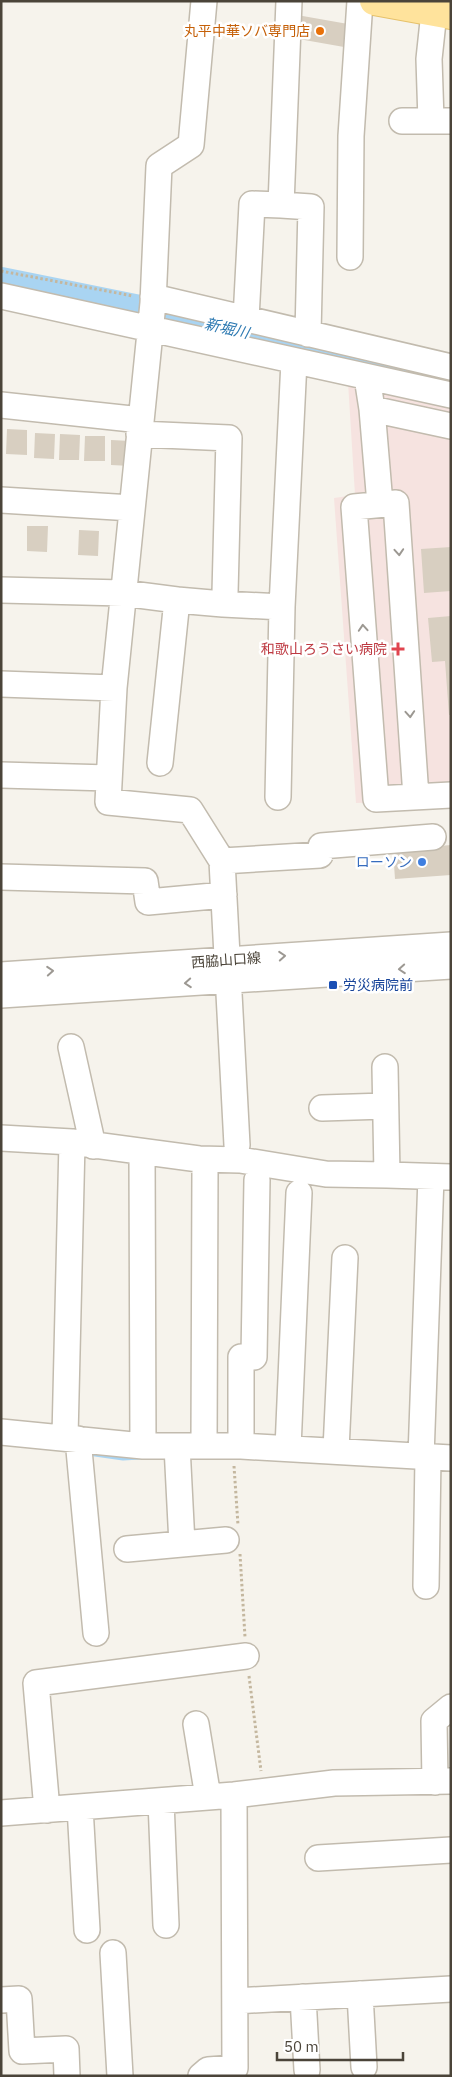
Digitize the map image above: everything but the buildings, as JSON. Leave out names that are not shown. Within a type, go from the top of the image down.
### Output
[{"type":"main road","points":[[374,1],[443,13]]},
{"type":"street","points":[[204,1],[191,145],[159,166],[152,313],[114,688],[108,802],[190,810],[222,861],[237,1145]]},
{"type":"street","points":[[281,205],[289,1]]},
{"type":"street","points":[[350,257],[351,136],[360,1]]},
{"type":"street","points":[[402,121],[441,121],[429,60],[443,13]]},
{"type":"street","points":[[246,319],[252,204],[311,207],[308,334]]},
{"type":"street","points":[[1,296],[152,313],[246,319],[451,367]]},
{"type":"street","points":[[152,313],[294,361],[451,395]]},
{"type":"street","points":[[278,797],[282,607],[294,361]]},
{"type":"street","points":[[367,377],[388,504],[416,797]]},
{"type":"street","points":[[1,405],[140,427],[229,438],[226,593],[223,604]]},
{"type":"street","points":[[372,409],[451,426]]},
{"type":"street","points":[[1,500],[132,508]]},
{"type":"street","points":[[388,504],[354,507],[376,799],[451,795]]},
{"type":"street","points":[[1,590],[123,593],[177,600],[282,607]]},
{"type":"street","points":[[160,764],[177,600]]},
{"type":"street","points":[[1,684],[114,688]]},
{"type":"street","points":[[1,775],[109,778]]},
{"type":"street","points":[[222,861],[320,855],[321,846],[432,837]]},
{"type":"street","points":[[1,877],[145,881],[148,902],[224,895]]},
{"type":"street","name":"西脇山口線","points":[[1,995],[451,945]]},
{"type":"street","name":"西脇山口線","points":[[1,975],[451,966]]},
{"type":"street","points":[[71,1047],[82,1144],[75,1446],[96,1633]]},
{"type":"street","points":[[385,1067],[387,1175]]},
{"type":"street","points":[[322,1108],[386,1106]]},
{"type":"street","points":[[1,1138],[82,1144],[199,1159],[240,1160],[326,1174],[441,1177],[426,1586]]},
{"type":"street","points":[[142,1152],[143,1446]]},
{"type":"street","points":[[204,1446],[205,1169]]},
{"type":"street","points":[[238,1456],[241,1357],[254,1358],[257,1180]]},
{"type":"street","points":[[288,1448],[299,1193]]},
{"type":"street","points":[[336,1450],[345,1258]]},
{"type":"street","points":[[1,1432],[75,1446],[143,1446],[178,1455],[204,1446],[238,1456],[288,1448],[336,1450],[431,1463]]},
{"type":"street","points":[[178,1455],[182,1544]]},
{"type":"street","points":[[127,1549],[235,1541]]},
{"type":"street","points":[[46,1810],[36,1683],[246,1656]]},
{"type":"street","points":[[1,1813],[234,1795],[334,1784],[443,1781],[434,1721],[451,1707]]},
{"type":"street","points":[[196,1724],[208,1797]]},
{"type":"street","points":[[201,2076],[208,2070],[235,2068],[234,1795]]},
{"type":"street","points":[[161,1801],[166,1925]]},
{"type":"street","points":[[80,1807],[87,1930]]},
{"type":"street","points":[[318,1858],[451,1850]]},
{"type":"street","points":[[113,1953],[120,2076]]},
{"type":"street","points":[[235,2001],[451,1989]]},
{"type":"street","points":[[360,1994],[364,2066]]},
{"type":"street","points":[[303,1997],[307,2070]]},
{"type":"street","points":[[1,2000],[19,1999],[22,2051],[66,2049],[67,2076]]},
{"type":"path","points":[[1,271],[130,295],[152,313]]},
{"type":"path","points":[[238,1456],[235,1541],[246,1656],[263,1792]]},
{"type":"shaded area","name":"和歌山ろうさい病院","points":[[348,382],[451,406],[451,800],[356,803],[334,498],[355,495]]},
{"type":"waterway","name":"新堀川","points":[[1,282],[199,322],[451,379]]},
{"type":"waterway","points":[[88,1453],[123,1458],[140,1457]]},
{"type":"place","name":"丸平中華ソバ専門店","points":[[320,31]]},
{"type":"place","name":"和歌山ろうさい病院","points":[[398,649]]},
{"type":"place","name":"ローソン","points":[[422,862]]},
{"type":"place","name":"労災病院前","points":[[333,985]]}]
